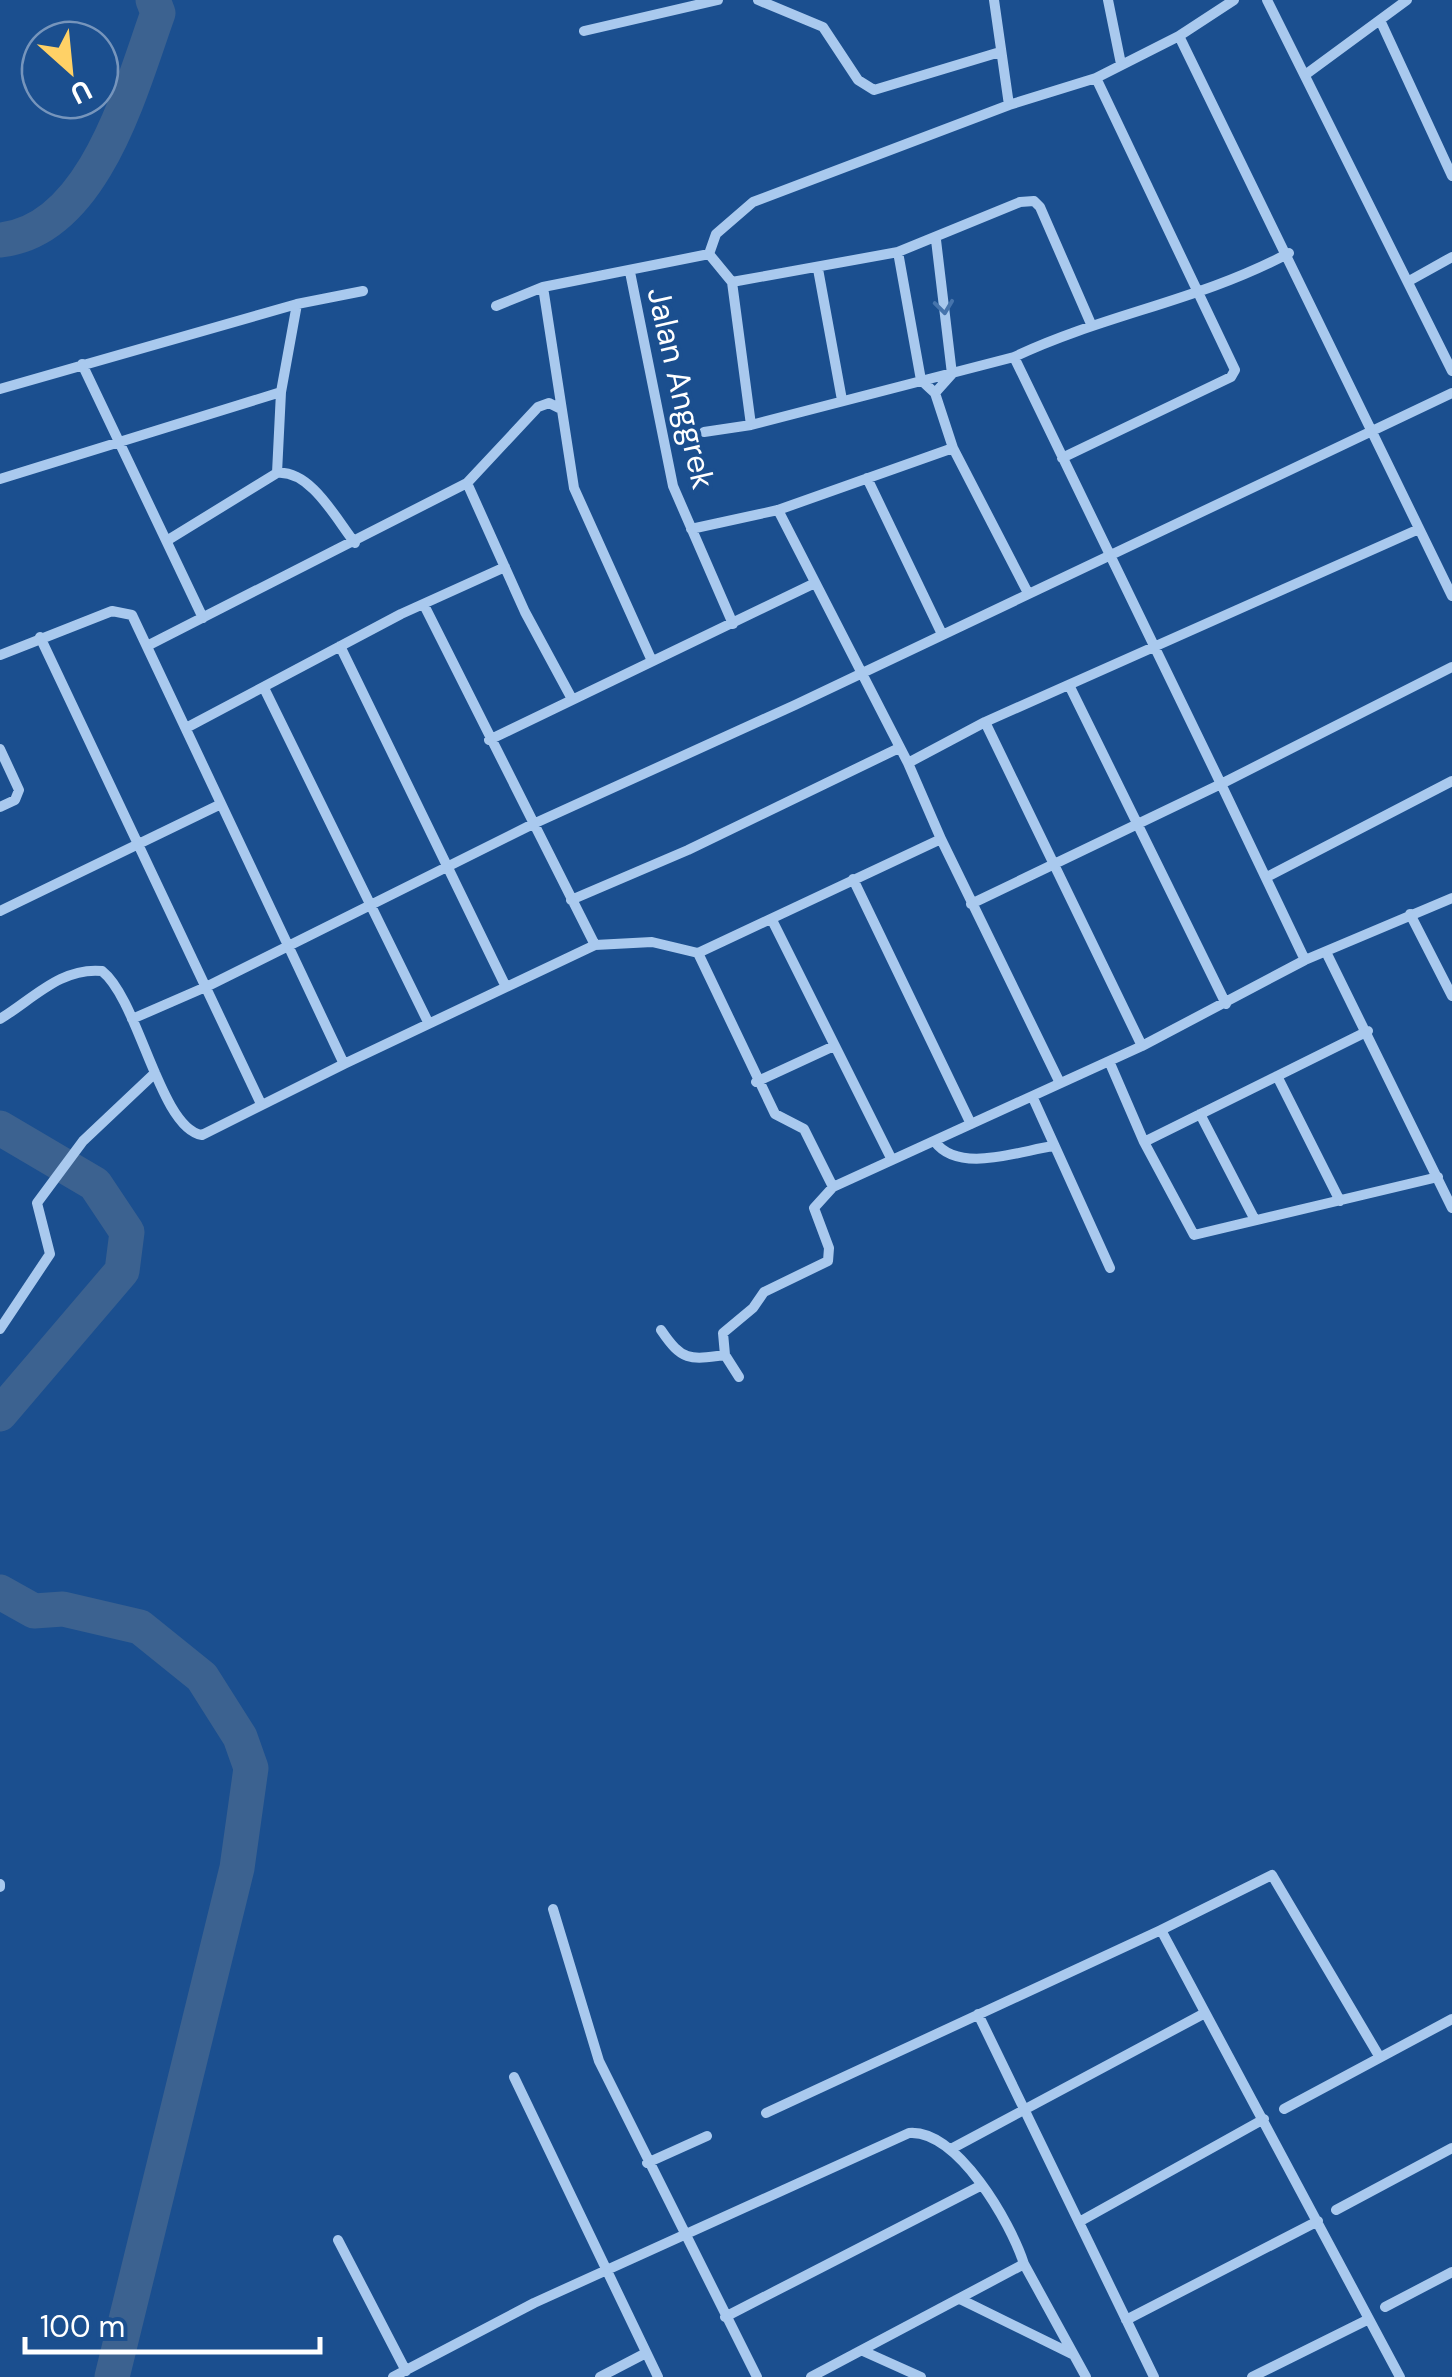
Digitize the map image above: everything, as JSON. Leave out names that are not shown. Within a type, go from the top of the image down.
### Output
[{"type":"street","points":[[584,30],[718,0]]},
{"type":"street","points":[[758,0],[823,27],[858,80],[874,90],[1000,52]]},
{"type":"street","points":[[994,0],[1009,105]]},
{"type":"street","points":[[1108,0],[1121,64]]},
{"type":"street","points":[[709,254],[716,234],[753,202],[1009,105],[1096,78],[1179,36],[1234,0]]},
{"type":"street","points":[[1267,0],[1452,371]]},
{"type":"street","points":[[1306,76],[1407,0]]},
{"type":"street","points":[[1380,20],[1452,176]]},
{"type":"street","points":[[1179,36],[1289,254],[1452,596]]},
{"type":"street","points":[[1062,458],[1231,377],[1234,362],[1198,296],[1096,78]]},
{"type":"street","points":[[732,282],[898,252],[936,240],[1020,202],[1034,202],[1040,207],[1090,324]]},
{"type":"street","points":[[935,393],[952,374],[936,240]]},
{"type":"street","points":[[898,252],[921,380],[935,393],[954,448],[1028,593]]},
{"type":"street","points":[[496,306],[543,288],[709,254]]},
{"type":"street","points":[[709,254],[732,282],[751,424]]},
{"type":"street","points":[[704,432],[751,424],[1014,357],[1090,324],[1198,296],[1289,254]]},
{"type":"street","points":[[1409,280],[1452,257]]},
{"type":"street","points":[[818,269],[842,400]]},
{"type":"street","name":"Jalan Anggrek","points":[[630,272],[660,438],[691,529],[734,624]]},
{"type":"street","points":[[543,288],[560,408],[567,424],[582,511],[652,661]]},
{"type":"street","points":[[0,389],[297,304],[363,291]]},
{"type":"street","points":[[277,473],[281,392],[297,304]]},
{"type":"street","points":[[1014,357],[1305,960]]},
{"type":"street","points":[[82,364],[202,618]]},
{"type":"street","points":[[0,479],[281,392]]},
{"type":"street","points":[[132,1019],[208,986],[530,824],[860,674],[941,632],[1452,393]]},
{"type":"street","points":[[148,646],[467,483],[538,408],[549,403],[560,408]]},
{"type":"street","points":[[691,529],[778,510],[954,448]]},
{"type":"street","points":[[168,540],[277,473],[290,472],[303,479],[355,543]]},
{"type":"street","points":[[867,478],[941,632]]},
{"type":"street","points":[[467,483],[504,567],[572,699]]},
{"type":"street","points":[[778,510],[908,764],[971,904],[1059,1081]]},
{"type":"street","points":[[908,764],[986,722],[1419,529]]},
{"type":"street","points":[[186,728],[340,646],[504,567]]},
{"type":"street","points":[[489,740],[815,583]]},
{"type":"street","points":[[424,604],[530,824],[595,945]]},
{"type":"street","points":[[0,655],[112,611],[132,615],[284,945],[344,1064]]},
{"type":"street","points":[[40,637],[261,1104]]},
{"type":"street","points":[[340,646],[506,987]]},
{"type":"street","points":[[971,904],[1452,667]]},
{"type":"street","points":[[1069,685],[1226,1004]]},
{"type":"street","points":[[264,688],[428,1022]]},
{"type":"street","points":[[986,722],[1142,1046]]},
{"type":"street","points":[[572,900],[688,850],[899,748]]},
{"type":"street","points":[[0,749],[19,790],[15,800],[0,808]]},
{"type":"street","points":[[1267,876],[1452,780]]},
{"type":"street","points":[[0,911],[219,805]]},
{"type":"street","points":[[0,1019],[43,987],[82,969],[102,971],[112,979],[155,1073],[193,1134],[202,1135],[428,1022],[595,945],[652,942],[698,952],[941,839]]},
{"type":"street","points":[[853,879],[971,1124]]},
{"type":"street","points":[[740,1377],[725,1355],[723,1333],[753,1308],[761,1295],[828,1261],[829,1248],[814,1208],[833,1186],[1142,1046],[1305,960],[1452,898]]},
{"type":"street","points":[[1410,914],[1452,996]]},
{"type":"street","points":[[772,920],[892,1160]]},
{"type":"street","points":[[698,952],[774,1114],[804,1129],[833,1186]]},
{"type":"street","points":[[1326,952],[1452,1208]]},
{"type":"street","points":[[1144,1142],[1368,1032]]},
{"type":"street","points":[[756,1082],[834,1046]]},
{"type":"street","points":[[1109,1061],[1144,1142],[1194,1234],[1438,1177]]},
{"type":"street","points":[[0,1330],[50,1254],[37,1203],[83,1141],[155,1073]]},
{"type":"street","points":[[1277,1076],[1340,1201]]},
{"type":"street","points":[[1032,1098],[1110,1268]]},
{"type":"street","points":[[1200,1114],[1255,1220]]},
{"type":"street","points":[[935,1142],[943,1152],[967,1159],[1053,1146]]},
{"type":"street","points":[[660,1330],[676,1352],[694,1360],[725,1355]]},
{"type":"street","points":[[766,2113],[1272,1875],[1379,2056]]},
{"type":"street","points":[[553,1909],[588,2033],[647,2163],[757,2377]]},
{"type":"street","points":[[1160,1930],[1400,2377]]},
{"type":"street","points":[[951,2149],[1205,2012]]},
{"type":"street","points":[[978,2014],[1154,2377]]},
{"type":"street","points":[[1284,2109],[1452,2020]]},
{"type":"street","points":[[514,2077],[658,2377]]},
{"type":"street","points":[[1079,2222],[1264,2119]]},
{"type":"street","points":[[393,2377],[684,2233],[909,2132],[927,2133],[951,2149],[982,2185],[1086,2377]]},
{"type":"street","points":[[647,2163],[707,2136]]},
{"type":"street","points":[[1336,2210],[1452,2148]]},
{"type":"street","points":[[725,2317],[982,2185]]},
{"type":"street","points":[[1126,2320],[1318,2221]]},
{"type":"street","points":[[338,2240],[406,2371]]},
{"type":"street","points":[[811,2377],[1024,2264]]},
{"type":"street","points":[[1384,2307],[1452,2272]]},
{"type":"street","points":[[962,2300],[1075,2356]]},
{"type":"street","points":[[1252,2377],[1366,2320]]},
{"type":"street","points":[[863,2351],[920,2377]]},
{"type":"street","points":[[600,2377],[646,2353]]},
{"type":"waterway","points":[[0,240],[33,231],[61,211],[84,184],[104,151],[135,79],[158,13],[153,0]]},
{"type":"waterway","points":[[0,1128],[95,1184],[127,1232],[122,1271],[0,1414]]},
{"type":"waterway","points":[[0,1592],[34,1611],[63,1609],[140,1627],[202,1677],[240,1737],[251,1768],[237,1868],[112,2377]]}]
